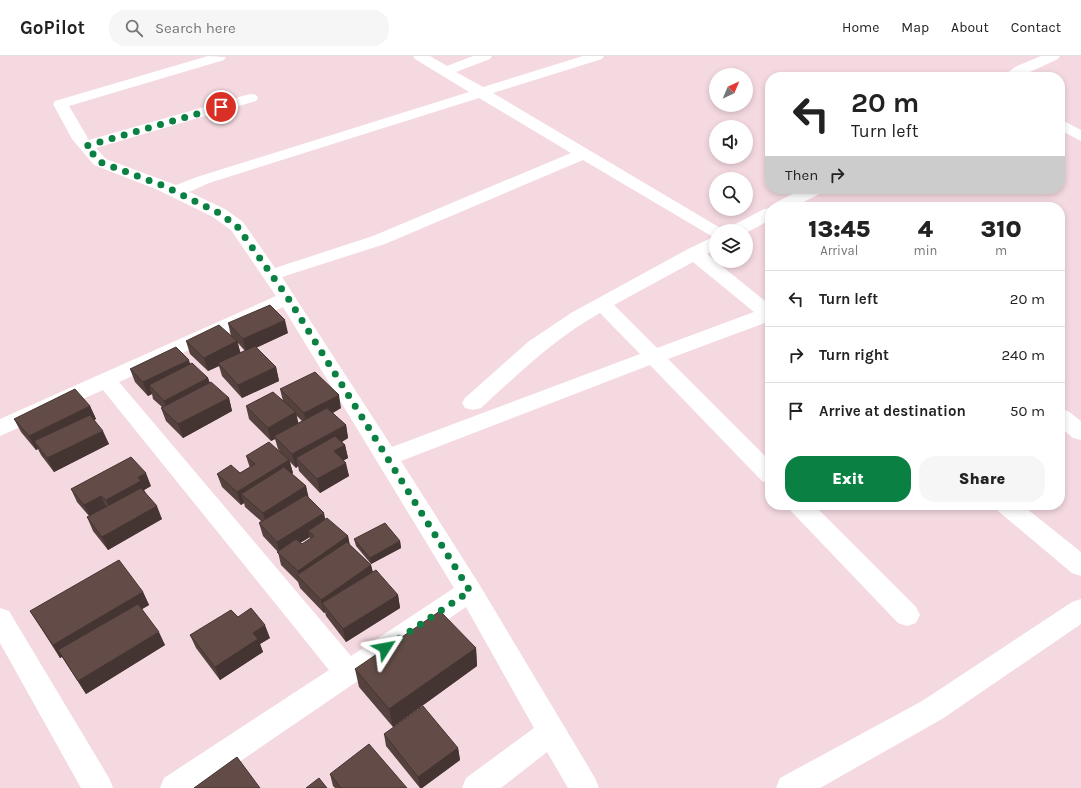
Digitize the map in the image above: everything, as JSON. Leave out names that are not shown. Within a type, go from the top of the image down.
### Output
[{"type":"street","points":[[420,56],[709,229]]},
{"type":"street","points":[[446,71],[485,56]]},
{"type":"street","points":[[175,192],[203,180],[597,56]]},
{"type":"street","points":[[1017,72],[1053,56]]},
{"type":"street","points":[[219,57],[60,104],[80,139],[100,162],[175,192],[219,213],[237,226],[288,298],[470,591],[584,788]]},
{"type":"street","points":[[86,146],[251,98]]},
{"type":"street","points":[[1065,127],[1081,136]]},
{"type":"street","points":[[271,275],[379,240],[583,154]]},
{"type":"street","points":[[790,202],[806,194]]},
{"type":"street","points":[[749,224],[765,216]]},
{"type":"street","points":[[473,403],[535,348],[578,317],[601,303],[709,246]]},
{"type":"street","points":[[694,254],[765,310]]},
{"type":"street","points":[[0,428],[288,298]]},
{"type":"street","points":[[601,303],[765,470]]},
{"type":"street","points":[[387,457],[765,316]]},
{"type":"street","points":[[106,380],[348,672]]},
{"type":"street","points":[[1065,420],[1081,432]]},
{"type":"street","points":[[804,510],[907,614]]},
{"type":"street","points":[[1012,510],[1081,566]]},
{"type":"street","points":[[175,788],[470,591]]},
{"type":"street","points":[[791,788],[932,710],[1081,610]]},
{"type":"street","points":[[0,619],[98,788]]},
{"type":"street","points":[[477,788],[551,732]]},
{"type":"building","points":[[270,305],[285,320],[243,339],[228,323]]},
{"type":"building","points":[[219,325],[237,341],[204,358],[186,341]]},
{"type":"building","points":[[255,346],[276,367],[238,385],[218,363]]},
{"type":"building","points":[[176,347],[189,360],[143,382],[130,369]]},
{"type":"building","points":[[192,363],[208,378],[164,401],[149,385]]},
{"type":"building","points":[[315,372],[339,395],[304,413],[280,389]]},
{"type":"building","points":[[211,382],[229,398],[178,424],[161,408]]},
{"type":"building","points":[[75,389],[90,406],[29,436],[14,419]]},
{"type":"building","points":[[273,392],[296,412],[268,428],[246,406]]},
{"type":"building","points":[[327,408],[346,425],[292,454],[274,436]]},
{"type":"building","points":[[90,415],[103,431],[47,458],[34,441]]},
{"type":"building","points":[[335,436],[345,445],[334,451],[346,463],[317,479],[296,458]]},
{"type":"building","points":[[269,442],[289,460],[237,492],[217,474],[231,465],[240,473],[255,464],[246,456]]},
{"type":"building","points":[[131,457],[146,473],[138,477],[141,481],[106,500],[101,496],[84,505],[71,489]]},
{"type":"building","points":[[284,467],[306,486],[263,513],[241,494]]},
{"type":"building","points":[[141,488],[157,506],[102,537],[87,517]]},
{"type":"building","points":[[306,495],[324,513],[277,542],[259,523]]},
{"type":"building","points":[[327,518],[348,536],[298,571],[277,552],[296,539],[302,544],[314,536],[308,531]]},
{"type":"building","points":[[385,523],[400,541],[370,558],[354,539]]},
{"type":"building","points":[[347,542],[371,565],[321,600],[297,575]]},
{"type":"building","points":[[119,560],[143,592],[53,645],[30,611]]},
{"type":"building","points":[[376,570],[398,595],[343,629],[322,603]]},
{"type":"building","points":[[138,604],[159,632],[78,681],[58,650]]},
{"type":"building","points":[[251,608],[265,625],[253,633],[258,639],[215,667],[190,635],[231,610],[238,617]]},
{"type":"building","points":[[440,611],[476,648],[389,709],[355,669]]},
{"type":"building","points":[[423,706],[458,748],[418,777],[384,734]]},
{"type":"building","points":[[369,744],[407,788],[341,788],[330,774]]},
{"type":"building","points":[[237,757],[260,788],[194,788]]},
{"type":"building","points":[[319,778],[327,788],[306,788]]},
{"type":"route","points":[[221,107],[86,146],[100,162],[164,186],[219,213],[237,226],[288,298],[470,591],[385,648]]}]
